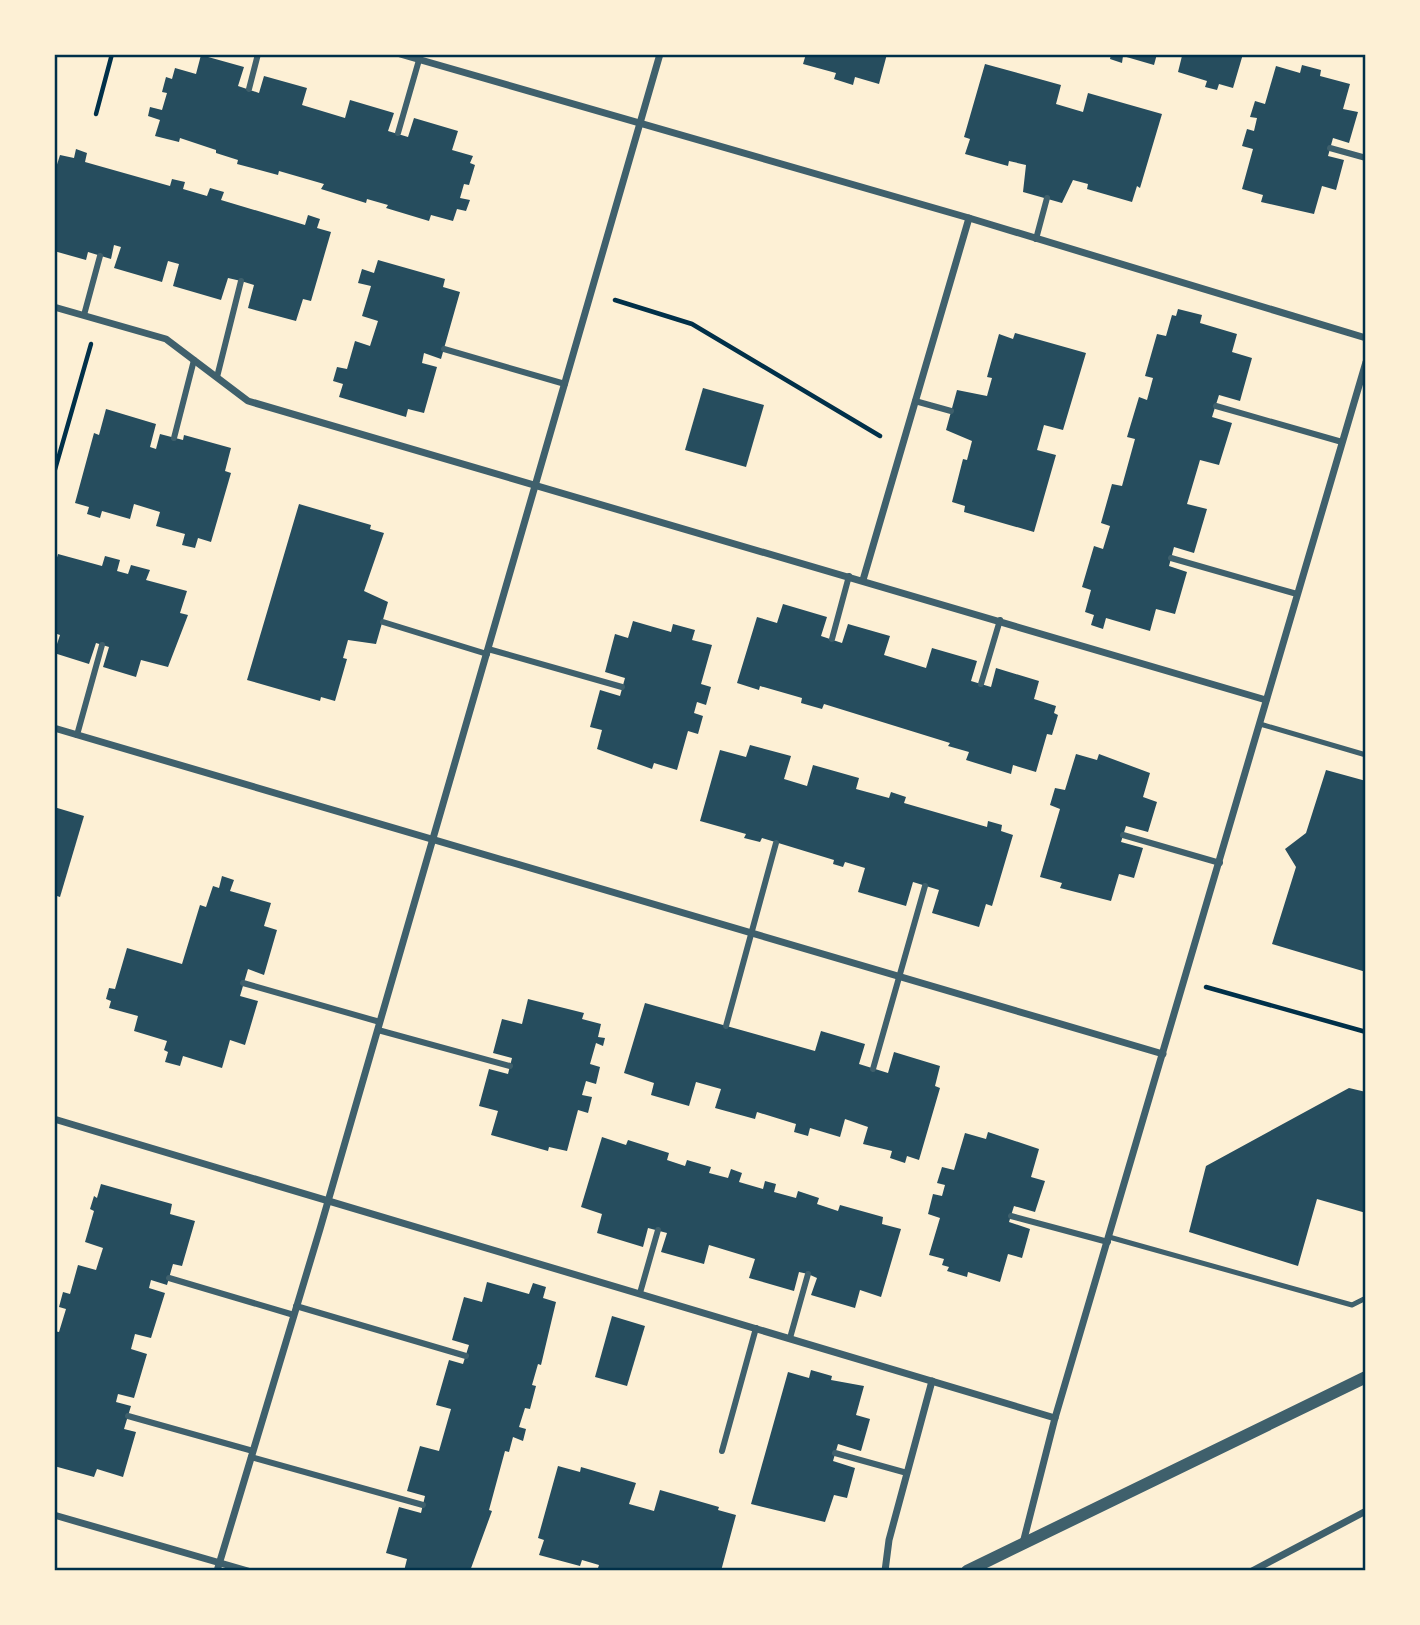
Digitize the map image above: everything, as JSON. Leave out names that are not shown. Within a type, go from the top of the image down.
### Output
[{"type":"street","points":[[249,89],[258,54]]},
{"type":"street","points":[[400,54],[969,218],[1366,338]]},
{"type":"street","points":[[217,1571],[379,1026],[660,54]]},
{"type":"street","points":[[398,133],[419,60]]},
{"type":"street","points":[[1330,148],[1366,158]]},
{"type":"street","points":[[1036,239],[1047,198]]},
{"type":"street","points":[[863,580],[969,218]]},
{"type":"street","points":[[84,315],[100,256]]},
{"type":"street","points":[[217,377],[242,281]]},
{"type":"street","points":[[54,306],[166,339],[248,401],[1266,700]]},
{"type":"street","points":[[444,349],[565,384]]},
{"type":"street","points":[[174,438],[194,360]]},
{"type":"street","points":[[1023,1543],[1055,1418],[1366,362]]},
{"type":"street","points":[[915,401],[951,411]]},
{"type":"street","points":[[1216,406],[1342,442]]},
{"type":"street","points":[[1171,558],[1297,594]]},
{"type":"street","points":[[832,639],[849,576]]},
{"type":"street","points":[[981,684],[1000,620]]},
{"type":"street","points":[[383,622],[622,687]]},
{"type":"street","points":[[77,735],[102,645]]},
{"type":"street","points":[[54,728],[1163,1054]]},
{"type":"street","points":[[1123,835],[1220,863]]},
{"type":"street","points":[[726,1026],[776,842]]},
{"type":"street","points":[[873,1069],[925,886]]},
{"type":"street","points":[[243,983],[510,1066]]},
{"type":"street","points":[[54,1119],[1055,1418]]},
{"type":"street","points":[[1011,1216],[1108,1240]]},
{"type":"street","points":[[640,1293],[658,1230]]},
{"type":"street","points":[[790,1338],[808,1275]]},
{"type":"street","points":[[169,1278],[294,1315]]},
{"type":"street","points":[[296,1306],[466,1356]]},
{"type":"street","points":[[722,1451],[756,1328]]},
{"type":"street","points":[[967,1571],[1366,1377]]},
{"type":"street","points":[[885,1571],[889,1540],[932,1381]]},
{"type":"street","points":[[128,1416],[423,1505]]},
{"type":"street","points":[[835,1453],[907,1473]]},
{"type":"street","points":[[1252,1571],[1366,1511]]},
{"type":"street","points":[[54,1515],[248,1571]]},
{"type":"lane","points":[[1260,724],[1366,755]]},
{"type":"lane","points":[[1108,1240],[1352,1305],[1366,1298]]},
{"type":"path","points":[[96,114],[112,54]]},
{"type":"path","points":[[592,293],[692,324],[902,449]]},
{"type":"path","points":[[54,473],[98,320]]},
{"type":"path","points":[[1185,981],[1366,1032]]},
{"type":"building","points":[[806,54],[887,54],[879,84],[855,77],[853,85],[834,79],[836,73],[803,64]]},
{"type":"building","points":[[1111,54],[1157,54],[1154,65],[1123,56],[1122,63],[1110,59]]},
{"type":"building","points":[[1178,54],[1243,54],[1233,88],[1219,84],[1217,90],[1205,87],[1207,81],[1178,72],[1182,56]]},
{"type":"building","points":[[201,55],[244,67],[238,86],[259,93],[264,76],[307,88],[302,105],[345,118],[350,100],[394,113],[388,131],[408,137],[414,118],[458,131],[452,150],[473,156],[470,163],[475,165],[469,185],[464,184],[460,198],[470,200],[466,211],[457,209],[453,221],[431,215],[429,221],[386,208],[388,205],[367,199],[366,203],[321,189],[324,184],[279,171],[278,175],[237,164],[238,160],[180,138],[179,142],[155,136],[160,120],[148,116],[150,107],[162,110],[167,93],[162,92],[166,77],[172,79],[175,68],[196,74]]},
{"type":"building","points":[[985,64],[1061,85],[1056,104],[1083,112],[1088,93],[1162,114],[1140,188],[1137,186],[1132,202],[1087,189],[1088,184],[1073,180],[1062,203],[1023,192],[1026,165],[1009,161],[1008,166],[965,154],[970,139],[964,137]]},
{"type":"building","points":[[1302,65],[1321,70],[1320,76],[1350,84],[1343,109],[1358,112],[1349,143],[1333,138],[1328,156],[1344,160],[1336,190],[1322,186],[1314,214],[1261,202],[1263,195],[1242,189],[1253,149],[1242,146],[1247,129],[1254,131],[1257,118],[1250,117],[1255,101],[1265,104],[1276,66],[1300,73]]},
{"type":"building","points":[[76,149],[87,153],[85,162],[170,186],[172,179],[185,182],[183,189],[207,196],[210,188],[224,192],[221,200],[305,225],[308,215],[320,219],[317,228],[331,232],[311,301],[303,299],[296,321],[248,308],[254,285],[241,281],[228,278],[221,300],[173,286],[179,264],[168,261],[162,282],[114,268],[121,247],[114,245],[111,259],[88,252],[86,260],[54,251],[54,174],[60,155],[74,158]]},
{"type":"building","points":[[378,260],[445,279],[443,287],[460,292],[441,359],[424,353],[422,363],[437,367],[424,413],[408,409],[406,417],[339,397],[343,384],[333,381],[337,367],[347,369],[355,341],[370,346],[378,321],[362,316],[371,286],[358,283],[362,269],[374,273]]},
{"type":"building","points":[[1178,309],[1202,315],[1200,323],[1237,334],[1232,352],[1252,358],[1240,401],[1219,395],[1212,417],[1232,423],[1219,465],[1200,460],[1187,504],[1207,509],[1194,553],[1174,547],[1169,566],[1187,572],[1175,614],[1156,609],[1150,631],[1106,618],[1103,629],[1091,625],[1094,615],[1085,612],[1091,590],[1082,587],[1094,546],[1103,549],[1110,526],[1101,523],[1112,484],[1122,486],[1135,439],[1127,437],[1139,397],[1147,400],[1153,378],[1145,376],[1157,334],[1166,336],[1172,315],[1176,316]]},
{"type":"building","points":[[1015,333],[1086,353],[1063,430],[1044,425],[1037,450],[1056,455],[1034,532],[964,512],[965,506],[952,502],[963,459],[967,460],[972,441],[946,430],[957,390],[987,396],[992,378],[987,377],[999,334],[1013,339]]},
{"type":"building","points":[[703,388],[764,405],[746,467],[685,450]]},
{"type":"building","points":[[106,409],[156,424],[150,447],[156,449],[160,434],[183,440],[184,435],[231,448],[225,471],[231,473],[211,542],[198,538],[195,548],[182,545],[185,534],[156,526],[160,512],[134,504],[130,519],[102,511],[100,518],[87,514],[89,507],[75,503],[94,433],[99,435]]},
{"type":"building","points":[[299,504],[371,525],[370,529],[384,533],[364,591],[388,602],[376,644],[348,640],[343,658],[347,659],[335,701],[321,697],[320,701],[247,680]]},
{"type":"building","points":[[58,554],[102,566],[105,556],[120,560],[117,571],[128,574],[131,565],[150,570],[146,580],[187,591],[180,613],[188,615],[168,667],[141,660],[136,677],[103,667],[109,647],[96,643],[89,664],[54,653],[60,635],[54,633],[54,568]]},
{"type":"building","points":[[783,604],[827,617],[821,636],[842,643],[848,624],[890,636],[884,655],[926,668],[932,648],[977,661],[971,681],[991,687],[996,668],[1039,681],[1034,699],[1056,706],[1054,713],[1058,715],[1052,735],[1047,734],[1036,772],[1013,765],[1011,774],[966,760],[969,752],[948,746],[950,743],[824,704],[822,709],[801,703],[802,698],[760,686],[759,690],[737,683],[757,617],[777,623]]},
{"type":"building","points":[[633,621],[671,632],[673,624],[695,630],[692,640],[712,645],[701,684],[711,687],[706,705],[697,702],[694,713],[703,716],[698,734],[688,731],[677,770],[654,763],[652,769],[597,749],[602,730],[590,727],[600,690],[620,696],[625,678],[605,672],[615,634],[628,638]]},
{"type":"building","points":[[750,745],[791,756],[784,779],[807,786],[813,765],[859,778],[856,789],[889,798],[891,792],[906,797],[904,803],[987,827],[988,821],[1002,825],[1001,831],[1013,835],[992,906],[986,904],[979,927],[932,913],[939,890],[913,882],[906,906],[858,892],[865,868],[845,862],[843,867],[833,864],[834,860],[762,838],[760,842],[744,838],[746,834],[700,821],[720,750],[746,757]]},
{"type":"building","points":[[1076,754],[1097,760],[1099,754],[1150,773],[1143,797],[1157,802],[1148,832],[1126,826],[1121,842],[1143,848],[1134,878],[1119,874],[1111,901],[1060,888],[1062,883],[1040,877],[1060,809],[1050,805],[1055,788],[1065,790]]},
{"type":"building","points":[[1326,770],[1366,781],[1366,972],[1272,944],[1296,867],[1285,849],[1306,833]]},
{"type":"building","points":[[54,807],[84,816],[60,897],[54,895]]},
{"type":"building","points":[[222,876],[234,880],[230,891],[271,903],[264,926],[277,930],[264,975],[248,969],[240,996],[258,1001],[245,1045],[230,1040],[222,1068],[183,1056],[180,1066],[165,1062],[168,1052],[164,1050],[167,1041],[134,1031],[138,1016],[109,1008],[111,1001],[106,999],[109,988],[115,989],[127,948],[182,964],[200,905],[206,907],[213,886],[219,888]]},
{"type":"building","points":[[528,999],[584,1013],[582,1019],[601,1024],[598,1037],[605,1038],[603,1046],[596,1043],[590,1064],[600,1067],[596,1084],[586,1081],[582,1095],[592,1097],[588,1113],[578,1110],[567,1151],[549,1147],[548,1151],[491,1135],[498,1111],[479,1106],[489,1069],[508,1074],[512,1058],[493,1053],[502,1019],[522,1024]]},
{"type":"building","points":[[645,1003],[815,1051],[821,1031],[865,1044],[859,1064],[888,1073],[894,1052],[940,1066],[935,1086],[940,1088],[919,1160],[907,1156],[905,1163],[890,1158],[892,1151],[863,1144],[868,1127],[845,1119],[840,1137],[810,1128],[808,1136],[794,1132],[796,1124],[757,1112],[755,1119],[715,1108],[721,1089],[696,1082],[689,1106],[651,1095],[654,1083],[624,1073]]},
{"type":"building","points":[[1349,1088],[1366,1092],[1366,1213],[1317,1199],[1298,1266],[1189,1232],[1206,1166]]},
{"type":"building","points":[[988,1132],[1039,1149],[1031,1177],[1045,1181],[1035,1212],[1014,1206],[1009,1222],[1030,1229],[1022,1258],[1008,1254],[1000,1282],[968,1272],[967,1277],[947,1271],[949,1267],[942,1265],[944,1259],[929,1255],[940,1218],[928,1214],[933,1194],[942,1196],[945,1185],[937,1183],[942,1167],[954,1170],[965,1133],[986,1139]]},
{"type":"building","points":[[602,1137],[626,1145],[628,1140],[669,1153],[667,1160],[685,1166],[687,1160],[711,1167],[709,1173],[728,1178],[731,1169],[742,1173],[739,1182],[763,1189],[765,1181],[776,1184],[774,1192],[796,1198],[798,1191],[819,1198],[817,1204],[838,1211],[840,1205],[883,1217],[882,1224],[901,1229],[881,1297],[860,1290],[855,1308],[811,1295],[817,1278],[808,1274],[799,1272],[794,1291],[749,1278],[755,1259],[709,1245],[704,1264],[661,1252],[667,1233],[648,1228],[643,1247],[597,1233],[602,1214],[581,1207]]},
{"type":"building","points":[[101,1184],[172,1204],[170,1214],[195,1221],[182,1266],[173,1264],[167,1285],[151,1280],[149,1288],[165,1293],[151,1338],[135,1334],[131,1349],[147,1354],[134,1398],[118,1394],[116,1402],[131,1406],[124,1429],[136,1432],[123,1477],[97,1469],[94,1477],[54,1466],[54,1331],[59,1332],[66,1309],[59,1307],[63,1292],[70,1294],[78,1265],[96,1270],[103,1248],[85,1242],[94,1211],[90,1209]]},
{"type":"building","points":[[487,1282],[529,1294],[533,1283],[546,1287],[543,1298],[556,1302],[541,1365],[538,1364],[532,1385],[536,1386],[530,1409],[525,1408],[519,1427],[526,1429],[523,1441],[513,1437],[509,1452],[505,1451],[489,1510],[492,1511],[470,1571],[404,1571],[407,1559],[386,1553],[399,1507],[421,1513],[425,1496],[407,1491],[420,1446],[439,1451],[451,1409],[436,1405],[449,1360],[463,1364],[469,1345],[452,1340],[464,1297],[482,1302]]},
{"type":"building","points":[[612,1316],[645,1326],[627,1386],[595,1377]]},
{"type":"building","points":[[811,1370],[832,1376],[831,1380],[864,1386],[856,1415],[870,1419],[861,1451],[838,1444],[833,1461],[855,1468],[847,1498],[834,1495],[825,1522],[751,1504],[788,1372],[809,1378]]},
{"type":"building","points":[[558,1466],[580,1472],[581,1467],[636,1483],[629,1504],[654,1511],[660,1490],[719,1507],[718,1510],[736,1515],[721,1571],[597,1571],[599,1565],[582,1560],[580,1566],[539,1555],[544,1540],[538,1538]]}]
